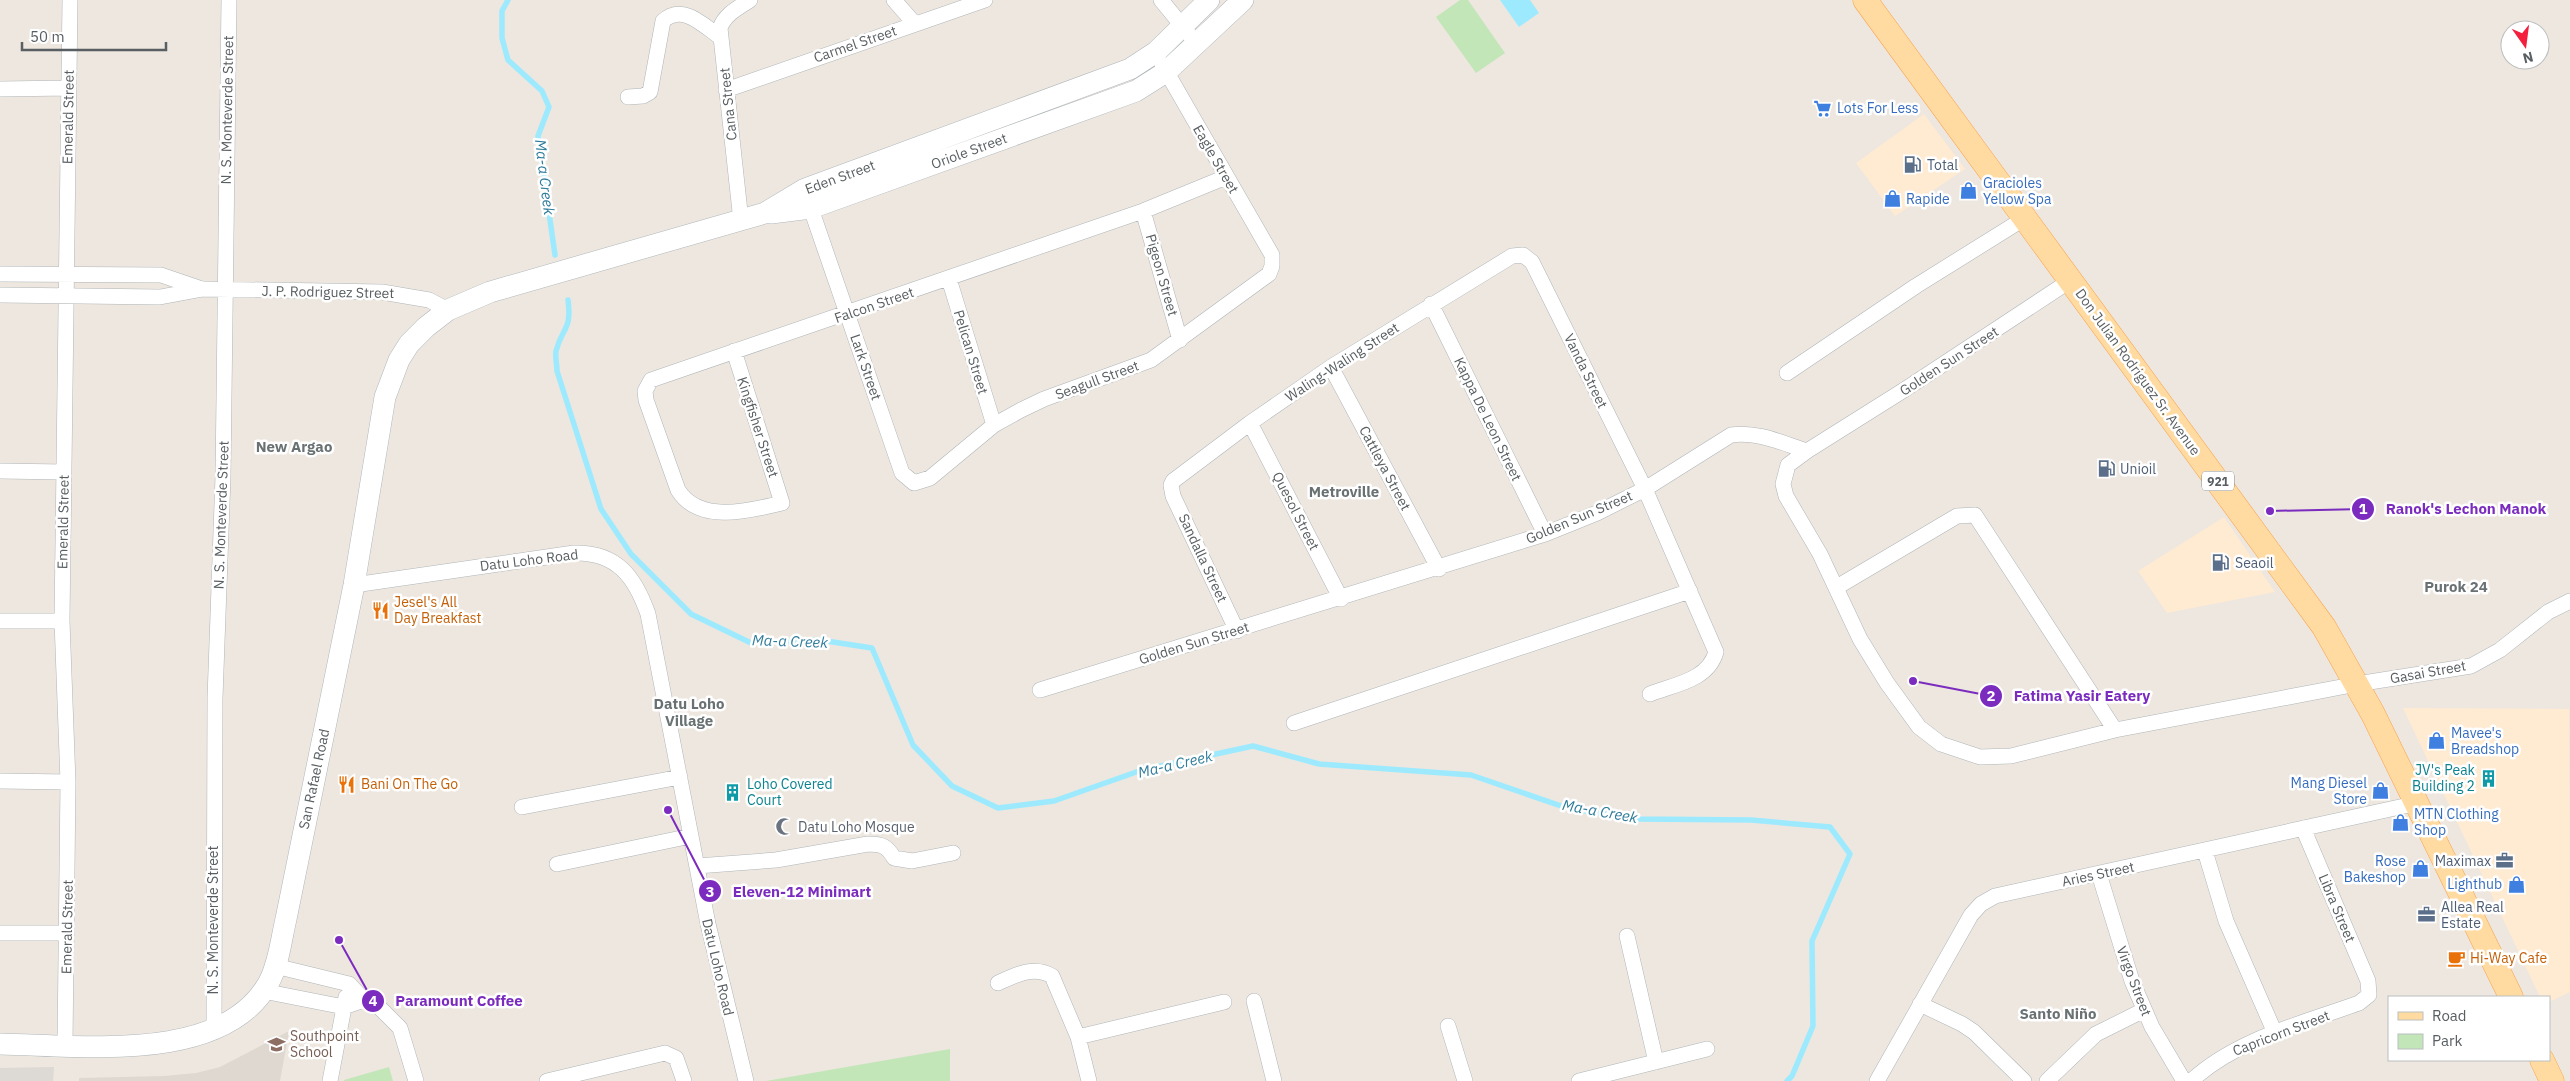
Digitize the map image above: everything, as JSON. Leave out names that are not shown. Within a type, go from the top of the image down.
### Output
[{"type":"main road","name":"Eden Street","points":[[448,310],[490,292],[741,221],[808,199],[1130,69],[1156,52],[1209,0]]},
{"type":"main road","points":[[1166,72],[1243,0]]},
{"type":"main road","name":"Don Julian Rodriguez Sr. Avenue","points":[[1865,0],[2308,604],[2357,684],[2418,803],[2512,996]]},
{"type":"main road","name":"Oriole Street","points":[[808,199],[1129,94],[1166,72]]},
{"type":"main road","name":"San Rafael Road","points":[[0,1044],[168,1043],[214,1031],[248,1008],[263,991],[275,966],[354,585],[388,388],[399,360],[409,344],[448,310]]},
{"type":"main road","points":[[2542,1061],[2552,1081]]},
{"type":"street","name":"Emerald Street","points":[[65,1045],[68,782],[62,621],[70,0]]},
{"type":"street","name":"N. S. Monteverde Street","points":[[214,1031],[215,698],[223,476],[229,0]]},
{"type":"street","name":"Cana Street","points":[[741,221],[720,37],[723,21],[731,12],[750,0]]},
{"type":"street","points":[[894,0],[914,23]]},
{"type":"street","name":"Carmel Street","points":[[726,90],[914,23],[985,0]]},
{"type":"street","points":[[1161,0],[1197,44]]},
{"type":"street","points":[[628,97],[643,96],[650,92],[663,21],[670,15],[677,13],[687,14],[720,37]]},
{"type":"street","name":"Eagle Street","points":[[1156,52],[1272,255],[1272,266]]},
{"type":"street","points":[[0,89],[69,88]]},
{"type":"street","name":"Falcon Street","points":[[693,506],[678,490],[646,400],[645,391],[647,384],[657,377],[948,279],[1143,210],[1226,177]]},
{"type":"street","name":"Lark Street","points":[[808,199],[902,473],[914,482]]},
{"type":"street","name":"Pigeon Street","points":[[1143,210],[1180,340]]},
{"type":"street","points":[[1787,373],[1916,286],[2025,218]]},
{"type":"street","name":"Waling-Waling Street","points":[[1171,486],[1178,476],[1250,423],[1332,367],[1431,304],[1512,256],[1523,255]]},
{"type":"street","name":"Vanda Street","points":[[1523,255],[1532,262],[1645,489],[1716,652],[1713,663],[1704,674],[1650,694]]},
{"type":"street","name":"Seagull Street","points":[[914,482],[930,478],[994,425],[1044,399],[1151,360],[1263,279],[1272,266]]},
{"type":"street","name":"J. P. Rodriguez Street","points":[[0,274],[161,275],[204,289]]},
{"type":"street","name":"Pelican Street","points":[[948,279],[994,425]]},
{"type":"street","name":"Golden Sun Street","points":[[1040,690],[1439,569],[1545,534],[1597,513],[1645,489],[1731,435],[1744,433],[1756,435],[1807,451],[1904,390],[2071,280]]},
{"type":"street","name":"J. P. Rodriguez Street","points":[[0,295],[160,297],[204,289],[382,292],[428,300],[448,310]]},
{"type":"street","name":"Kappa De Leon Street","points":[[1431,304],[1545,534]]},
{"type":"street","name":"Kingfisher Street","points":[[693,506],[711,511],[744,510],[782,504],[734,351]]},
{"type":"street","name":"Cattleya Street","points":[[1332,367],[1439,569]]},
{"type":"street","name":"Quesol Street","points":[[1250,423],[1341,599]]},
{"type":"street","name":"Gasai Street","points":[[1807,451],[1788,464],[1784,473],[1784,490],[1798,519],[1810,536],[1837,587],[1860,639],[1887,683],[1919,727],[1941,744],[1980,757],[1994,758],[2115,730],[2357,684],[2471,666],[2500,650],[2548,612],[2570,601]]},
{"type":"street","points":[[0,471],[64,472]]},
{"type":"street","name":"Sandalla Street","points":[[1171,486],[1173,496],[1236,631]]},
{"type":"street","points":[[1837,587],[1957,516],[1975,515],[2115,730]]},
{"type":"street","name":"Datu Loho Road","points":[[354,585],[574,553],[588,553],[604,557],[619,566],[632,580],[648,614],[720,976],[746,1081]]},
{"type":"street","points":[[1294,723],[1690,591]]},
{"type":"street","points":[[0,621],[62,621]]},
{"type":"street","points":[[522,807],[680,777]]},
{"type":"street","points":[[0,781],[68,782]]},
{"type":"street","name":"Aries Street","points":[[1877,1081],[1971,915],[1981,904],[2010,892],[2205,851],[2418,803]]},
{"type":"street","name":"Libra Street","points":[[2303,828],[2370,989]]},
{"type":"street","points":[[558,864],[691,836]]},
{"type":"street","points":[[697,866],[776,860],[868,844],[881,844],[889,849],[894,858],[904,861],[953,853]]},
{"type":"street","points":[[2205,851],[2226,921],[2275,1033]]},
{"type":"street","name":"Virgo Street","points":[[2099,874],[2124,958],[2144,1010],[2184,1081]]},
{"type":"street","points":[[0,932],[67,933]]},
{"type":"street","points":[[1627,936],[1656,1062]]},
{"type":"street","points":[[275,966],[349,984],[364,1000],[379,1006],[400,1028],[416,1081]]},
{"type":"street","points":[[998,983],[1030,971],[1043,971],[1052,976],[1078,1037],[1089,1081]]},
{"type":"street","points":[[330,1081],[349,984]]},
{"type":"street","name":"Capricorn Street","points":[[2191,1081],[2208,1065],[2245,1044],[2359,1003],[2369,995],[2370,989]]},
{"type":"street","points":[[263,991],[344,1007],[364,1000]]},
{"type":"street","points":[[1254,1001],[1274,1081]]},
{"type":"street","points":[[1078,1037],[1224,1002]]},
{"type":"street","points":[[1920,1004],[1974,1032],[2024,1081]]},
{"type":"street","points":[[2047,1081],[2096,1034],[2144,1010]]},
{"type":"street","points":[[1448,1026],[1464,1081]]},
{"type":"street","points":[[1579,1081],[1706,1049]]},
{"type":"street","points":[[547,1081],[655,1055],[671,1054],[679,1064],[684,1081]]},
{"type":"shaded area","points":[[1924,114],[1965,169],[1895,216],[1856,163]]},
{"type":"shaded area","points":[[2224,517],[2275,592],[2167,613],[2138,571]]},
{"type":"shaded area","points":[[2403,708],[2569,709],[2570,992],[2550,1002],[2550,996],[2540,996]]},
{"type":"shaded area","name":"Southpoint School","points":[[289,1031],[280,1081],[79,1081],[79,1078],[164,1076],[196,1073],[220,1067]]},
{"type":"shaded area","points":[[54,1067],[53,1081],[0,1081],[0,1068]]},
{"type":"green space","points":[[1460,0],[1468,0],[1505,53],[1476,73],[1436,17]]},
{"type":"green space","points":[[950,1049],[950,1081],[766,1081]]},
{"type":"green space","points":[[389,1067],[393,1081],[344,1081],[344,1080]]},
{"type":"water","points":[[1500,0],[1530,0],[1539,13],[1519,27]]},
{"type":"waterway","name":"Ma-a Creek","points":[[508,0],[502,11],[502,38],[508,60],[542,91],[549,107],[538,136],[555,255]]},
{"type":"waterway","name":"Ma-a Creek","points":[[568,300],[568,323],[556,351],[557,371],[601,509],[631,554],[691,614],[751,643],[820,640],[872,648],[913,745],[952,786],[998,808],[1054,801],[1142,770],[1253,746],[1319,764],[1471,775],[1567,808],[1638,819],[1751,820],[1830,827],[1850,854],[1812,941],[1813,1026],[1792,1076],[1787,1081]]},
{"type":"place","name":"Lots For Less","points":[[1823,108]]},
{"type":"place","name":"Total","points":[[1913,165]]},
{"type":"place","name":"Gracioles Yellow Spa","points":[[1969,191]]},
{"type":"place","name":"Rapide","points":[[1892,199]]},
{"type":"place","name":"Unioil","points":[[2106,469]]},
{"type":"place","name":"Ranok's Lechon Manok","points":[[2270,511]]},
{"type":"place","name":"Seaoil","points":[[2221,563]]},
{"type":"place","name":"Jesel's All Day Breakfast","points":[[380,610]]},
{"type":"place","name":"Fatima Yasir Eatery","points":[[1913,681]]},
{"type":"place","name":"Mavee's Breadshop","points":[[2437,741]]},
{"type":"place","name":"JV's Peak Building 2","points":[[2489,778]]},
{"type":"place","name":"Bani On The Go","points":[[347,784]]},
{"type":"place","name":"Mang Diesel Store","points":[[2381,791]]},
{"type":"place","name":"Loho Covered Court","points":[[733,792]]},
{"type":"place","name":"Eleven-12 Minimart","points":[[668,810]]},
{"type":"place","name":"MTN Clothing Shop","points":[[2400,822]]},
{"type":"place","name":"Datu Loho Mosque","points":[[784,827]]},
{"type":"place","name":"Maximax","points":[[2505,861]]},
{"type":"place","name":"Rose Bakeshop","points":[[2420,869]]},
{"type":"place","name":"Lighthub","points":[[2516,884]]},
{"type":"place","name":"Allea Real Estate","points":[[2427,915]]},
{"type":"place","name":"Paramount Coffee","points":[[339,940]]},
{"type":"place","name":"Hi-Way Cafe","points":[[2456,958]]},
{"type":"place","name":"Southpoint School","points":[[276,1044]]},
{"type":"district","name":"New Argao","points":[[294,446]]},
{"type":"district","name":"Metroville","points":[[1344,491]]},
{"type":"district","name":"Purok 24","points":[[2456,586]]},
{"type":"district","name":"Datu Loho Village","points":[[689,712]]},
{"type":"district","name":"Santo Niño","points":[[2058,1013]]}]
